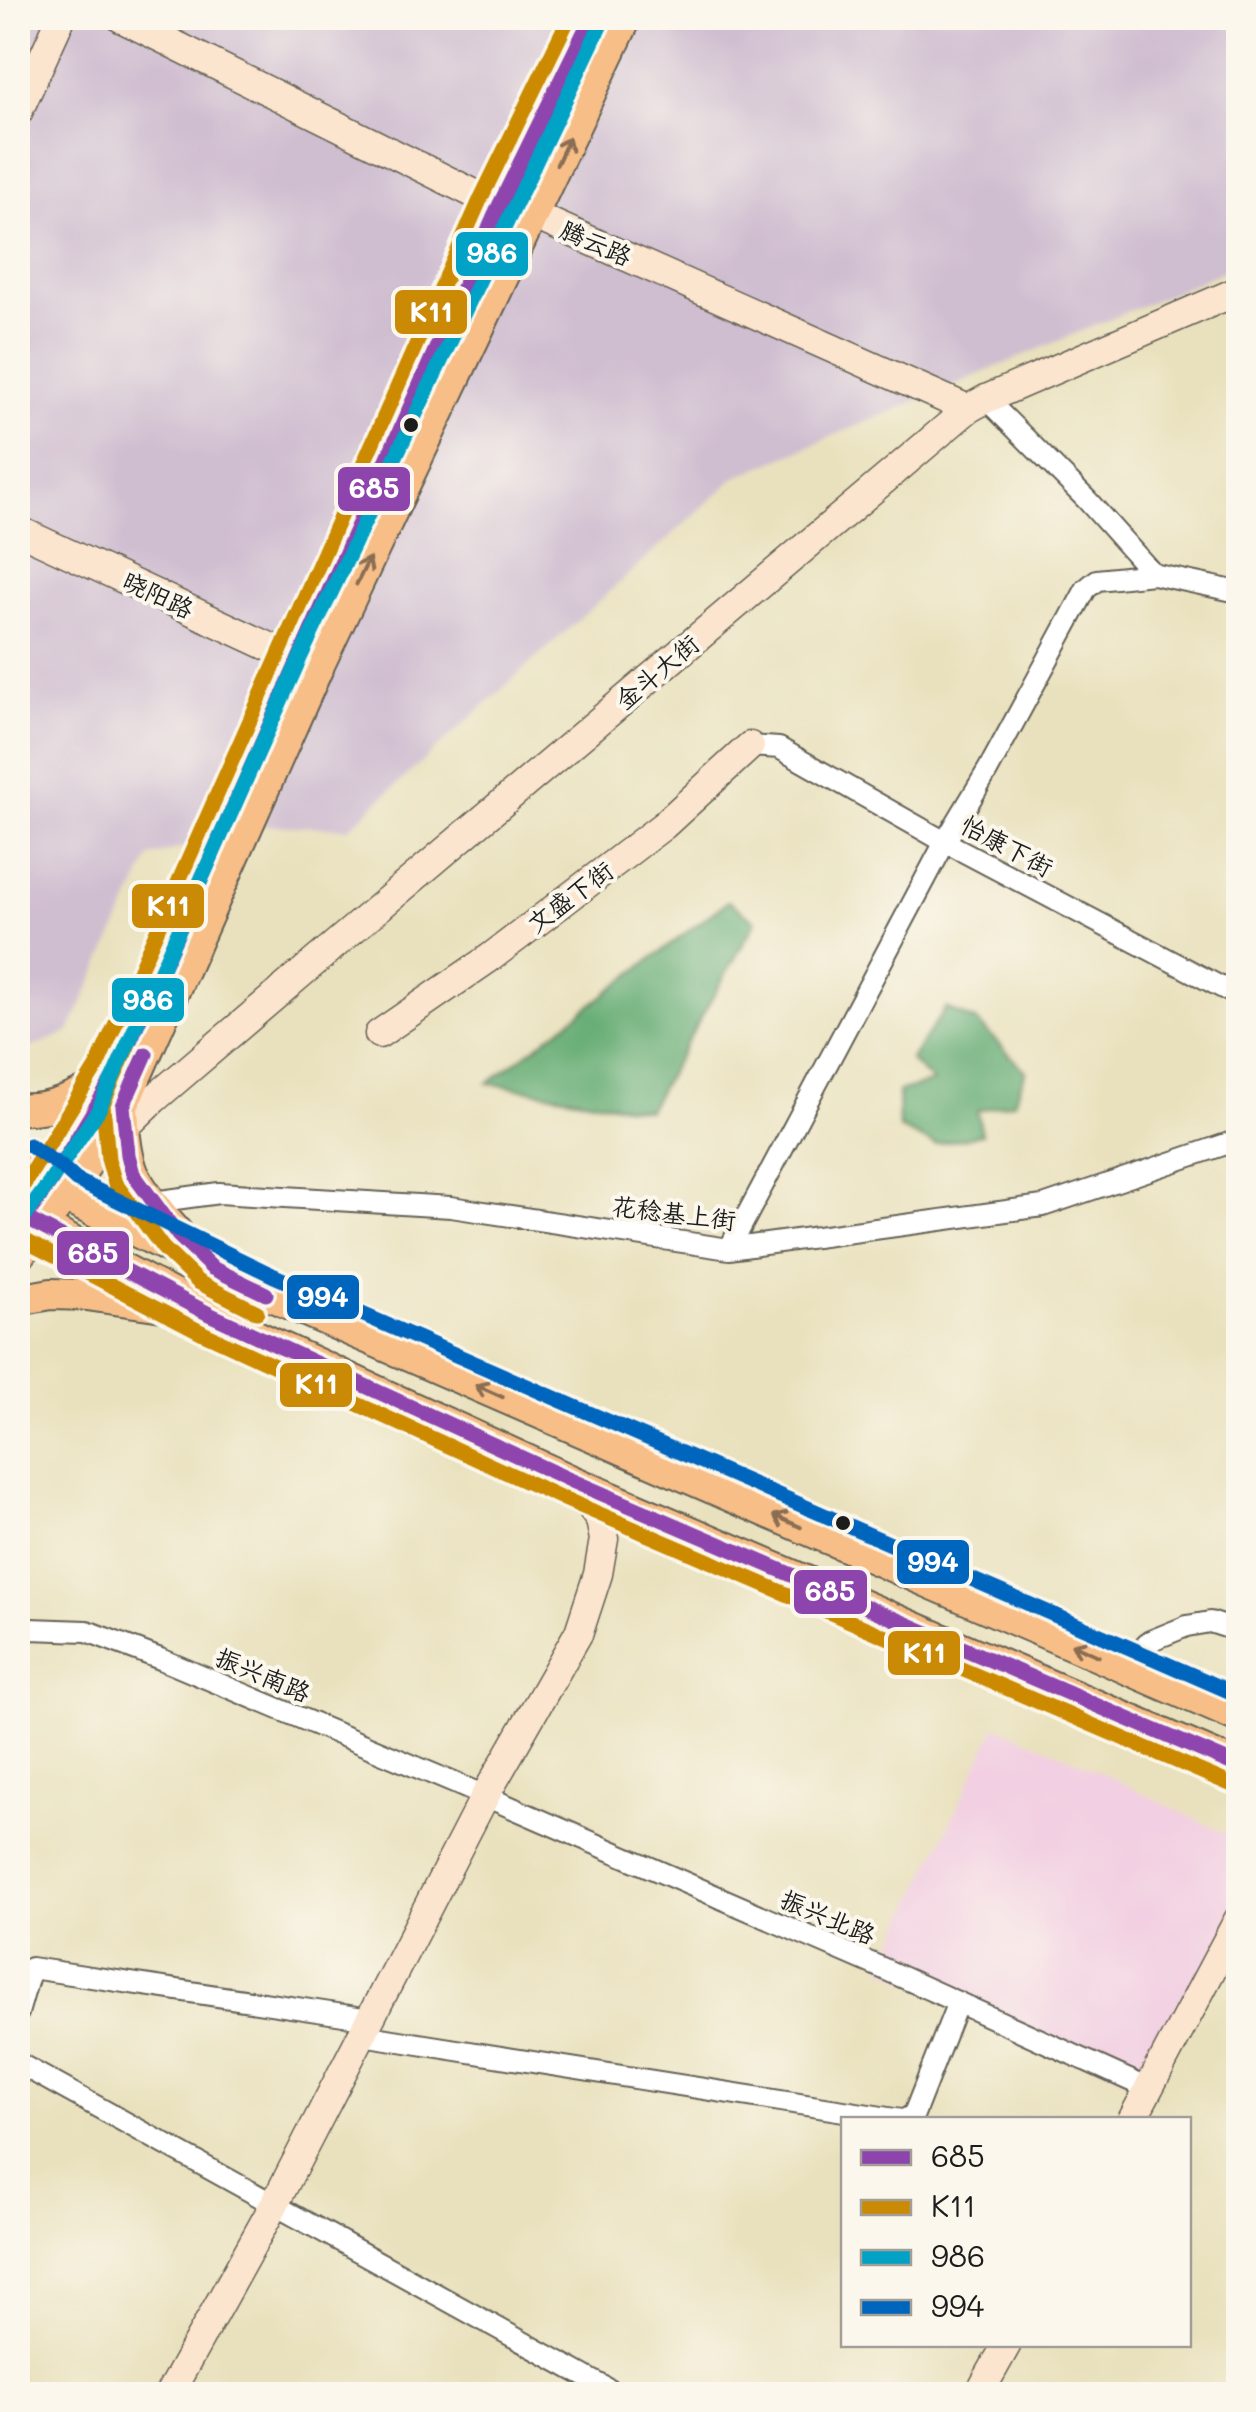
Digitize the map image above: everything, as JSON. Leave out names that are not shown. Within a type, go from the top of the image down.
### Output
[{"type":"main road","points":[[57,1190],[115,1075],[499,206],[591,18]]},
{"type":"main road","points":[[212,1268],[178,1235],[133,1174],[123,1117],[318,665],[626,18]]},
{"type":"main road","points":[[18,1109],[58,1105],[115,1075]]},
{"type":"main road","points":[[18,1257],[25,1220],[123,1117]]},
{"type":"main road","points":[[18,1161],[57,1190],[282,1301],[1238,1717]]},
{"type":"main road","points":[[25,1220],[211,1314],[570,1480],[1238,1766]]},
{"type":"main road","points":[[18,1300],[51,1294],[87,1295],[211,1314]]},
{"type":"street","points":[[18,112],[61,18]]},
{"type":"street","name":"腾云路","points":[[121,18],[499,206],[533,215],[977,404]]},
{"type":"street","name":"金斗大街","points":[[123,1117],[154,1099],[977,404],[1238,291]]},
{"type":"street","points":[[977,404],[1086,500],[1153,574]]},
{"type":"street","name":"晓阳路","points":[[18,530],[298,660]]},
{"type":"street","points":[[729,1249],[945,842],[1086,590],[1096,580],[1153,574],[1238,592]]},
{"type":"street","name":"怡康下街","points":[[750,746],[779,748],[945,842],[1238,996]]},
{"type":"street","name":"文盛下街","points":[[379,1034],[491,957],[664,825],[750,746]]},
{"type":"street","name":"花稔基上街","points":[[153,1202],[219,1193],[451,1206],[729,1249],[1042,1206],[1238,1140]]},
{"type":"street","points":[[169,2394],[274,2205],[485,1796],[579,1632],[598,1574],[604,1539],[600,1520],[570,1480]]},
{"type":"street","points":[[1124,1667],[1150,1641],[1187,1626],[1210,1622],[1238,1631]]},
{"type":"street","name":"振兴南路","points":[[18,1638],[30,1630],[87,1631],[485,1796]]},
{"type":"street","name":"振兴北路","points":[[485,1796],[1149,2089]]},
{"type":"street","points":[[1134,2117],[1238,1920]]},
{"type":"street","points":[[18,2012],[30,1968],[886,2117]]},
{"type":"street","points":[[908,2117],[914,2114],[958,2002]]},
{"type":"street","points":[[18,2062],[617,2394]]},
{"type":"street","points":[[979,2394],[1005,2347]]},
{"type":"shaded area","points":[[18,18],[1238,18],[1238,265],[736,477],[349,828],[264,825],[150,857],[69,1032],[18,1053]]},
{"type":"shaded area","points":[[996,1726],[1076,1760],[1238,1840],[1238,1920],[1149,2089],[882,1968]]},
{"type":"green space","points":[[728,901],[756,921],[648,1110],[488,1083]]},
{"type":"green space","points":[[946,1008],[976,1021],[1026,1071],[1014,1102],[977,1111],[982,1134],[935,1145],[899,1128],[898,1092],[933,1082],[910,1060]]},
{"type":"transit line","name":"K11","points":[[18,1194],[97,1066],[481,198],[569,18]]},
{"type":"transit line","name":"685","points":[[591,18],[499,206],[115,1075],[25,1218],[211,1315],[570,1480],[1238,1766]]},
{"type":"transit line","name":"986","points":[[18,1225],[99,1109],[301,656],[604,18]]},
{"type":"transit line","name":"K11","points":[[128,1046],[103,1104],[108,1159],[115,1183],[163,1248],[198,1282],[257,1312]]},
{"type":"transit line","name":"685","points":[[146,1054],[123,1106],[133,1174],[178,1235],[212,1268],[266,1294]]},
{"type":"transit line","name":"994","points":[[29,1145],[76,1180],[272,1275],[1238,1695]]},
{"type":"transit line","name":"K11","points":[[18,1237],[203,1333],[562,1498],[1230,1784]]}]
